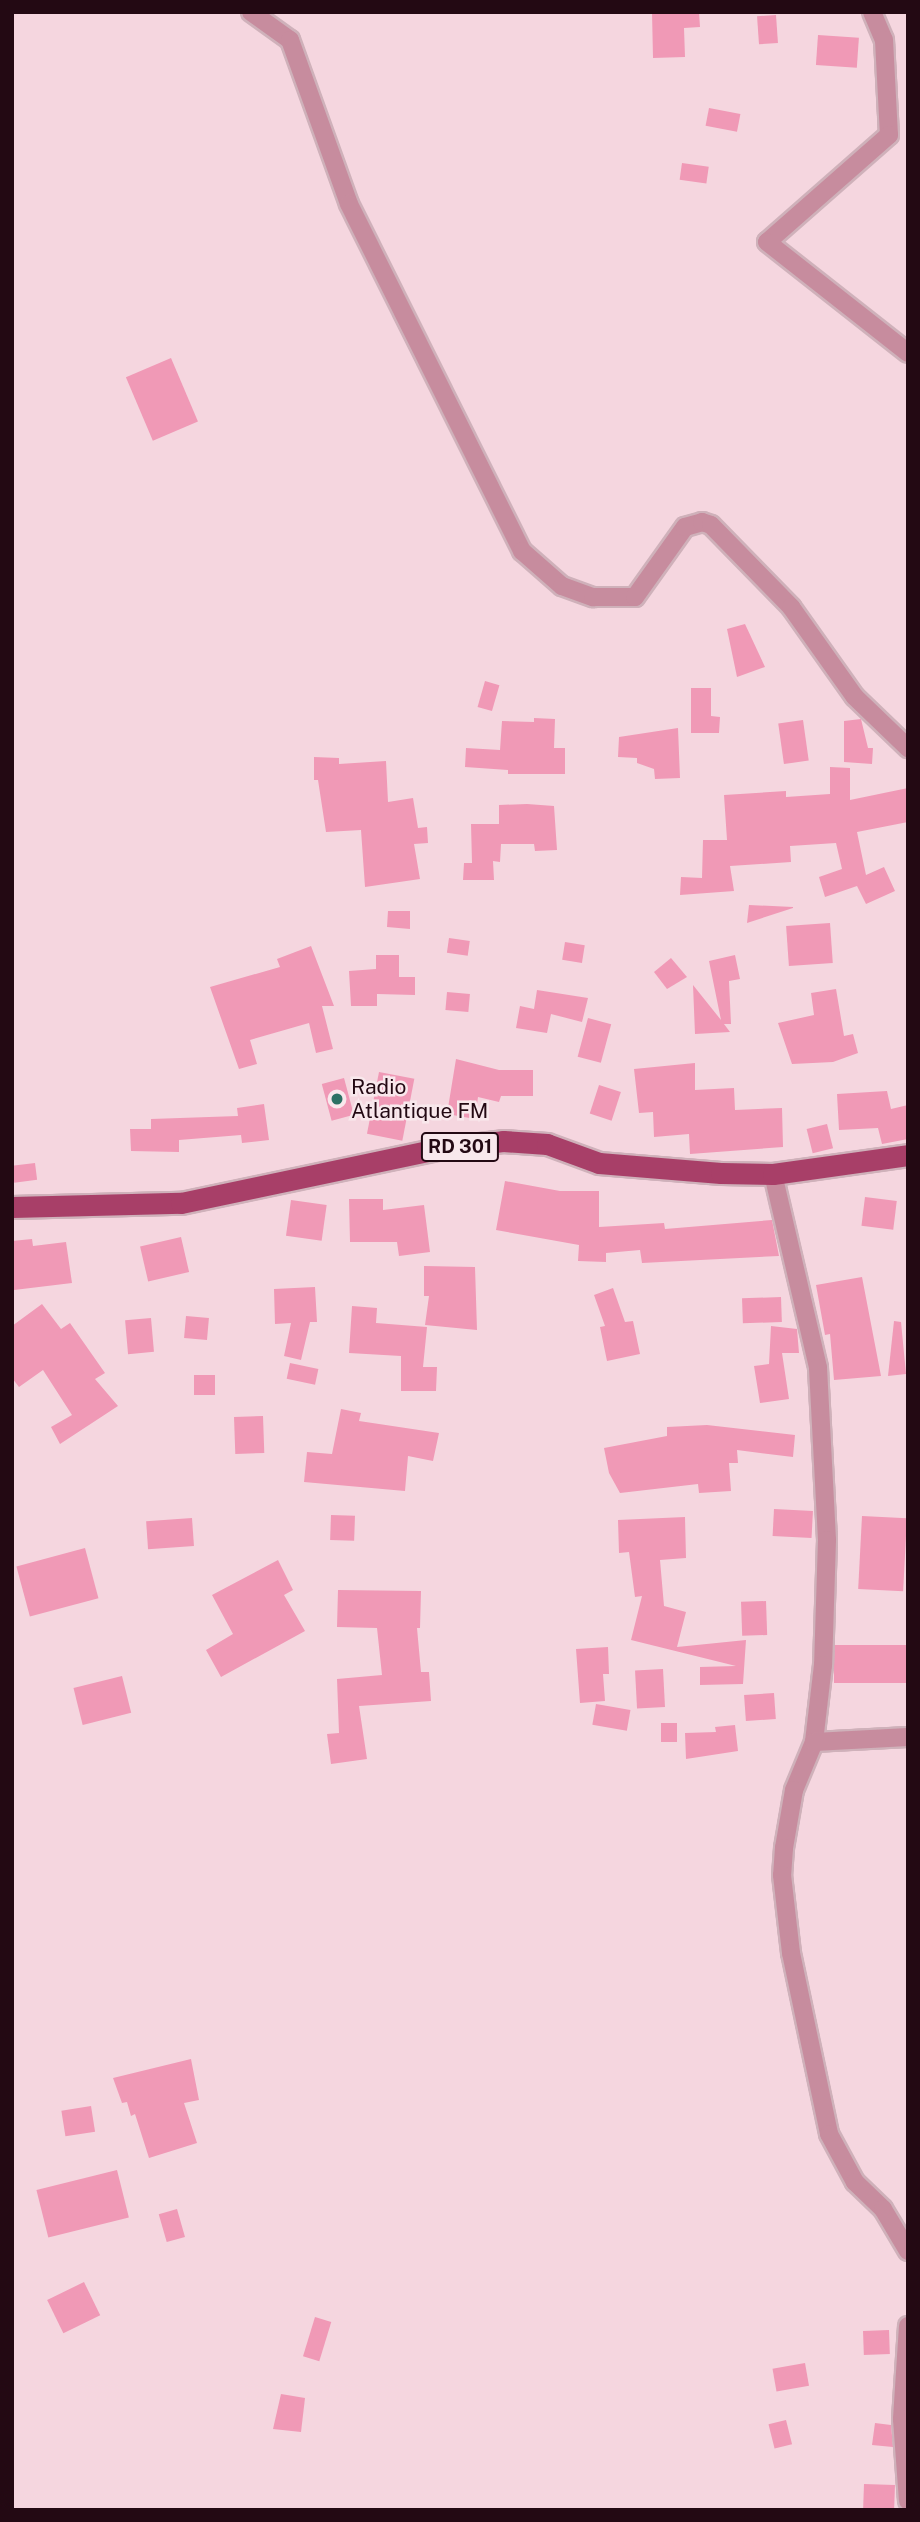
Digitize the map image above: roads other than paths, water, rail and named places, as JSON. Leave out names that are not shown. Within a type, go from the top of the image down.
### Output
[{"type":"main road","name":"RD 301","points":[[12,1207],[181,1203],[438,1149],[503,1141],[547,1143],[599,1163],[773,1174],[908,1155]]},
{"type":"street","points":[[251,12],[290,40],[349,204],[522,551],[562,586],[593,597],[635,597],[685,527],[711,525],[791,607],[855,697],[908,748]]},
{"type":"street","points":[[872,12],[884,40],[889,135],[766,242],[908,353]]},
{"type":"street","points":[[773,1174],[818,1368],[827,1541],[823,1665],[814,1742],[794,1790],[782,1875],[808,2046],[829,2134],[855,2182],[883,2209],[908,2251]]},
{"type":"street","points":[[814,1742],[908,1737]]},
{"type":"street","points":[[908,2326],[902,2419],[908,2501]]},
{"type":"place","name":"Radio Atlantique FM","points":[[337,1099]]}]
